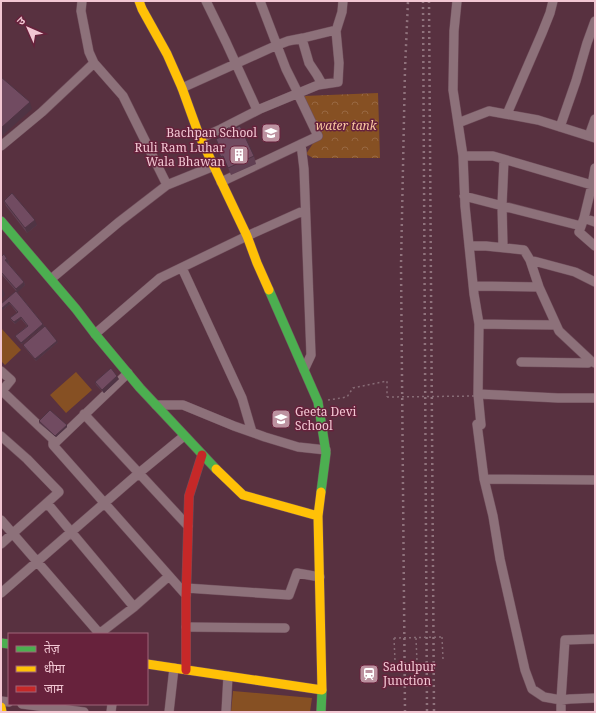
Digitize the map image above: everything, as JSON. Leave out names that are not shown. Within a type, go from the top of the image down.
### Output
[{"type":"main road","points":[[139,1],[167,54],[201,138],[247,236],[257,263],[318,402],[326,450],[318,516],[322,690],[321,712]]},
{"type":"main road","points":[[1,221],[156,405],[211,465],[243,495],[318,516]]},
{"type":"main road","points":[[186,670],[186,591],[189,496],[202,455]]},
{"type":"main road","points":[[148,664],[322,690]]},
{"type":"main road","points":[[1,707],[2,712]]},
{"type":"street","points":[[82,1],[81,11],[89,52],[94,63],[123,96],[167,185]]},
{"type":"street","points":[[206,1],[257,110]]},
{"type":"street","points":[[222,182],[318,136],[286,69],[260,1]]},
{"type":"street","points":[[201,138],[257,110],[298,93],[318,85],[338,82],[340,63],[336,30],[342,12],[343,1]]},
{"type":"street","points":[[457,1],[454,31],[453,90],[463,156],[464,196],[479,324],[477,395],[481,425],[477,424],[484,479],[525,670],[532,688],[544,697],[561,700],[595,698]]},
{"type":"street","points":[[507,114],[542,33],[553,1]]},
{"type":"street","points":[[560,126],[595,21]]},
{"type":"street","points":[[182,88],[277,45],[336,30]]},
{"type":"street","points":[[302,39],[309,63],[322,84]]},
{"type":"street","points":[[1,146],[42,112],[94,63]]},
{"type":"street","points":[[458,123],[489,111],[538,120],[592,137],[595,119]]},
{"type":"street","points":[[301,144],[304,169],[311,355],[304,370]]},
{"type":"street","points":[[463,156],[493,156],[594,185]]},
{"type":"street","points":[[502,247],[504,160]]},
{"type":"street","points":[[51,279],[119,222],[167,185],[214,166]]},
{"type":"street","points":[[595,168],[594,185],[579,232],[595,246]]},
{"type":"street","points":[[464,196],[582,222],[595,222]]},
{"type":"street","points":[[95,334],[160,278],[305,210]]},
{"type":"street","points":[[469,246],[502,247],[524,250],[530,260],[539,287],[559,331],[593,362]]},
{"type":"street","points":[[530,260],[575,272],[595,282]]},
{"type":"street","points":[[182,268],[242,398],[252,432]]},
{"type":"street","points":[[474,286],[539,287]]},
{"type":"street","points":[[479,324],[556,325]]},
{"type":"street","points":[[521,362],[593,362]]},
{"type":"street","points":[[1,370],[11,380],[2,391],[53,440],[53,445],[169,576],[186,591],[289,595],[297,573],[320,577]]},
{"type":"street","points":[[53,440],[56,442],[128,373]]},
{"type":"street","points":[[477,395],[595,398]]},
{"type":"street","points":[[156,405],[184,405],[252,432],[298,447],[326,450]]},
{"type":"street","points":[[84,414],[188,526]]},
{"type":"street","points":[[1,436],[27,459],[59,492],[1,544]]},
{"type":"street","points":[[3,587],[37,561],[184,436]]},
{"type":"street","points":[[484,479],[595,480]]},
{"type":"street","points":[[47,503],[134,607]]},
{"type":"street","points":[[1,520],[98,633]]},
{"type":"street","points":[[100,633],[134,607],[169,576]]},
{"type":"street","points":[[186,626],[285,628]]},
{"type":"street","points":[[562,712],[561,700],[565,640],[595,639]]},
{"type":"street","points":[[168,712],[174,668]]},
{"type":"street","points":[[226,712],[228,676]]},
{"type":"street","points":[[30,705],[84,712]]},
{"type":"path","points":[[318,402],[347,397],[353,388],[387,381],[387,397],[477,395]]},
{"type":"path","points":[[394,661],[394,638],[442,637],[443,659]]},
{"type":"path","points":[[416,638],[417,662]]},
{"type":"green space","name":"water tank","points":[[378,93],[380,158],[313,158],[306,154],[316,139],[309,120],[304,96]]},
{"type":"green space","points":[[1,328],[21,350],[5,365],[1,361]]},
{"type":"green space","points":[[76,372],[92,390],[66,413],[50,395]]},
{"type":"green space","points":[[233,691],[312,698],[310,712],[231,712]]},
{"type":"building","points":[[1,77],[30,102],[1,128]]},
{"type":"building","name":"Ruli Ram Luhar Wala Bhawan","points":[[240,126],[254,156],[228,168],[223,156],[221,157],[218,151],[225,147],[224,144],[219,146],[216,139],[221,137],[219,133],[226,132],[225,131],[228,128],[231,128],[232,130]]},
{"type":"building","points":[[12,193],[35,220],[25,228],[4,201]]},
{"type":"building","points":[[4,254],[7,259],[5,260],[24,282],[16,289],[1,272],[1,255],[2,256]]},
{"type":"building","points":[[16,291],[43,324],[21,343],[15,336],[28,326],[21,317],[14,322],[10,318],[18,312],[9,302],[1,309],[1,304]]},
{"type":"building","points":[[45,326],[57,341],[35,359],[23,345]]},
{"type":"building","points":[[111,368],[117,376],[102,390],[95,382]]},
{"type":"building","points":[[50,410],[67,425],[55,436],[39,421]]},
{"type":"railway","points":[[405,712],[401,265],[408,1]]},
{"type":"railway","points":[[423,1],[427,712]]},
{"type":"railway","points":[[429,1],[434,712]]},
{"type":"traffic: fast","points":[[1,221],[76,309],[140,388],[216,469]]},
{"type":"traffic: fast","points":[[269,290],[318,402],[326,453],[321,492]]},
{"type":"traffic: fast","points":[[1,643],[8,644]]},
{"type":"traffic: fast","points":[[321,712],[322,690]]},
{"type":"traffic: slow","points":[[139,1],[167,54],[182,88],[199,135],[247,236],[269,290]]},
{"type":"traffic: slow","points":[[216,469],[243,495],[318,516]]},
{"type":"traffic: slow","points":[[148,664],[322,690],[318,516],[321,492]]},
{"type":"traffic: slow","points":[[1,707],[2,712]]},
{"type":"traffic: jam","points":[[186,670],[186,599],[189,496],[202,455]]},
{"type":"place","name":"Bachpan School","points":[[271,133]]},
{"type":"place","name":"Ruli Ram Luhar Wala Bhawan","points":[[239,155]]},
{"type":"place","name":"Geeta Devi School","points":[[281,419]]},
{"type":"place","name":"Sadulpur Junction","points":[[369,674]]}]
